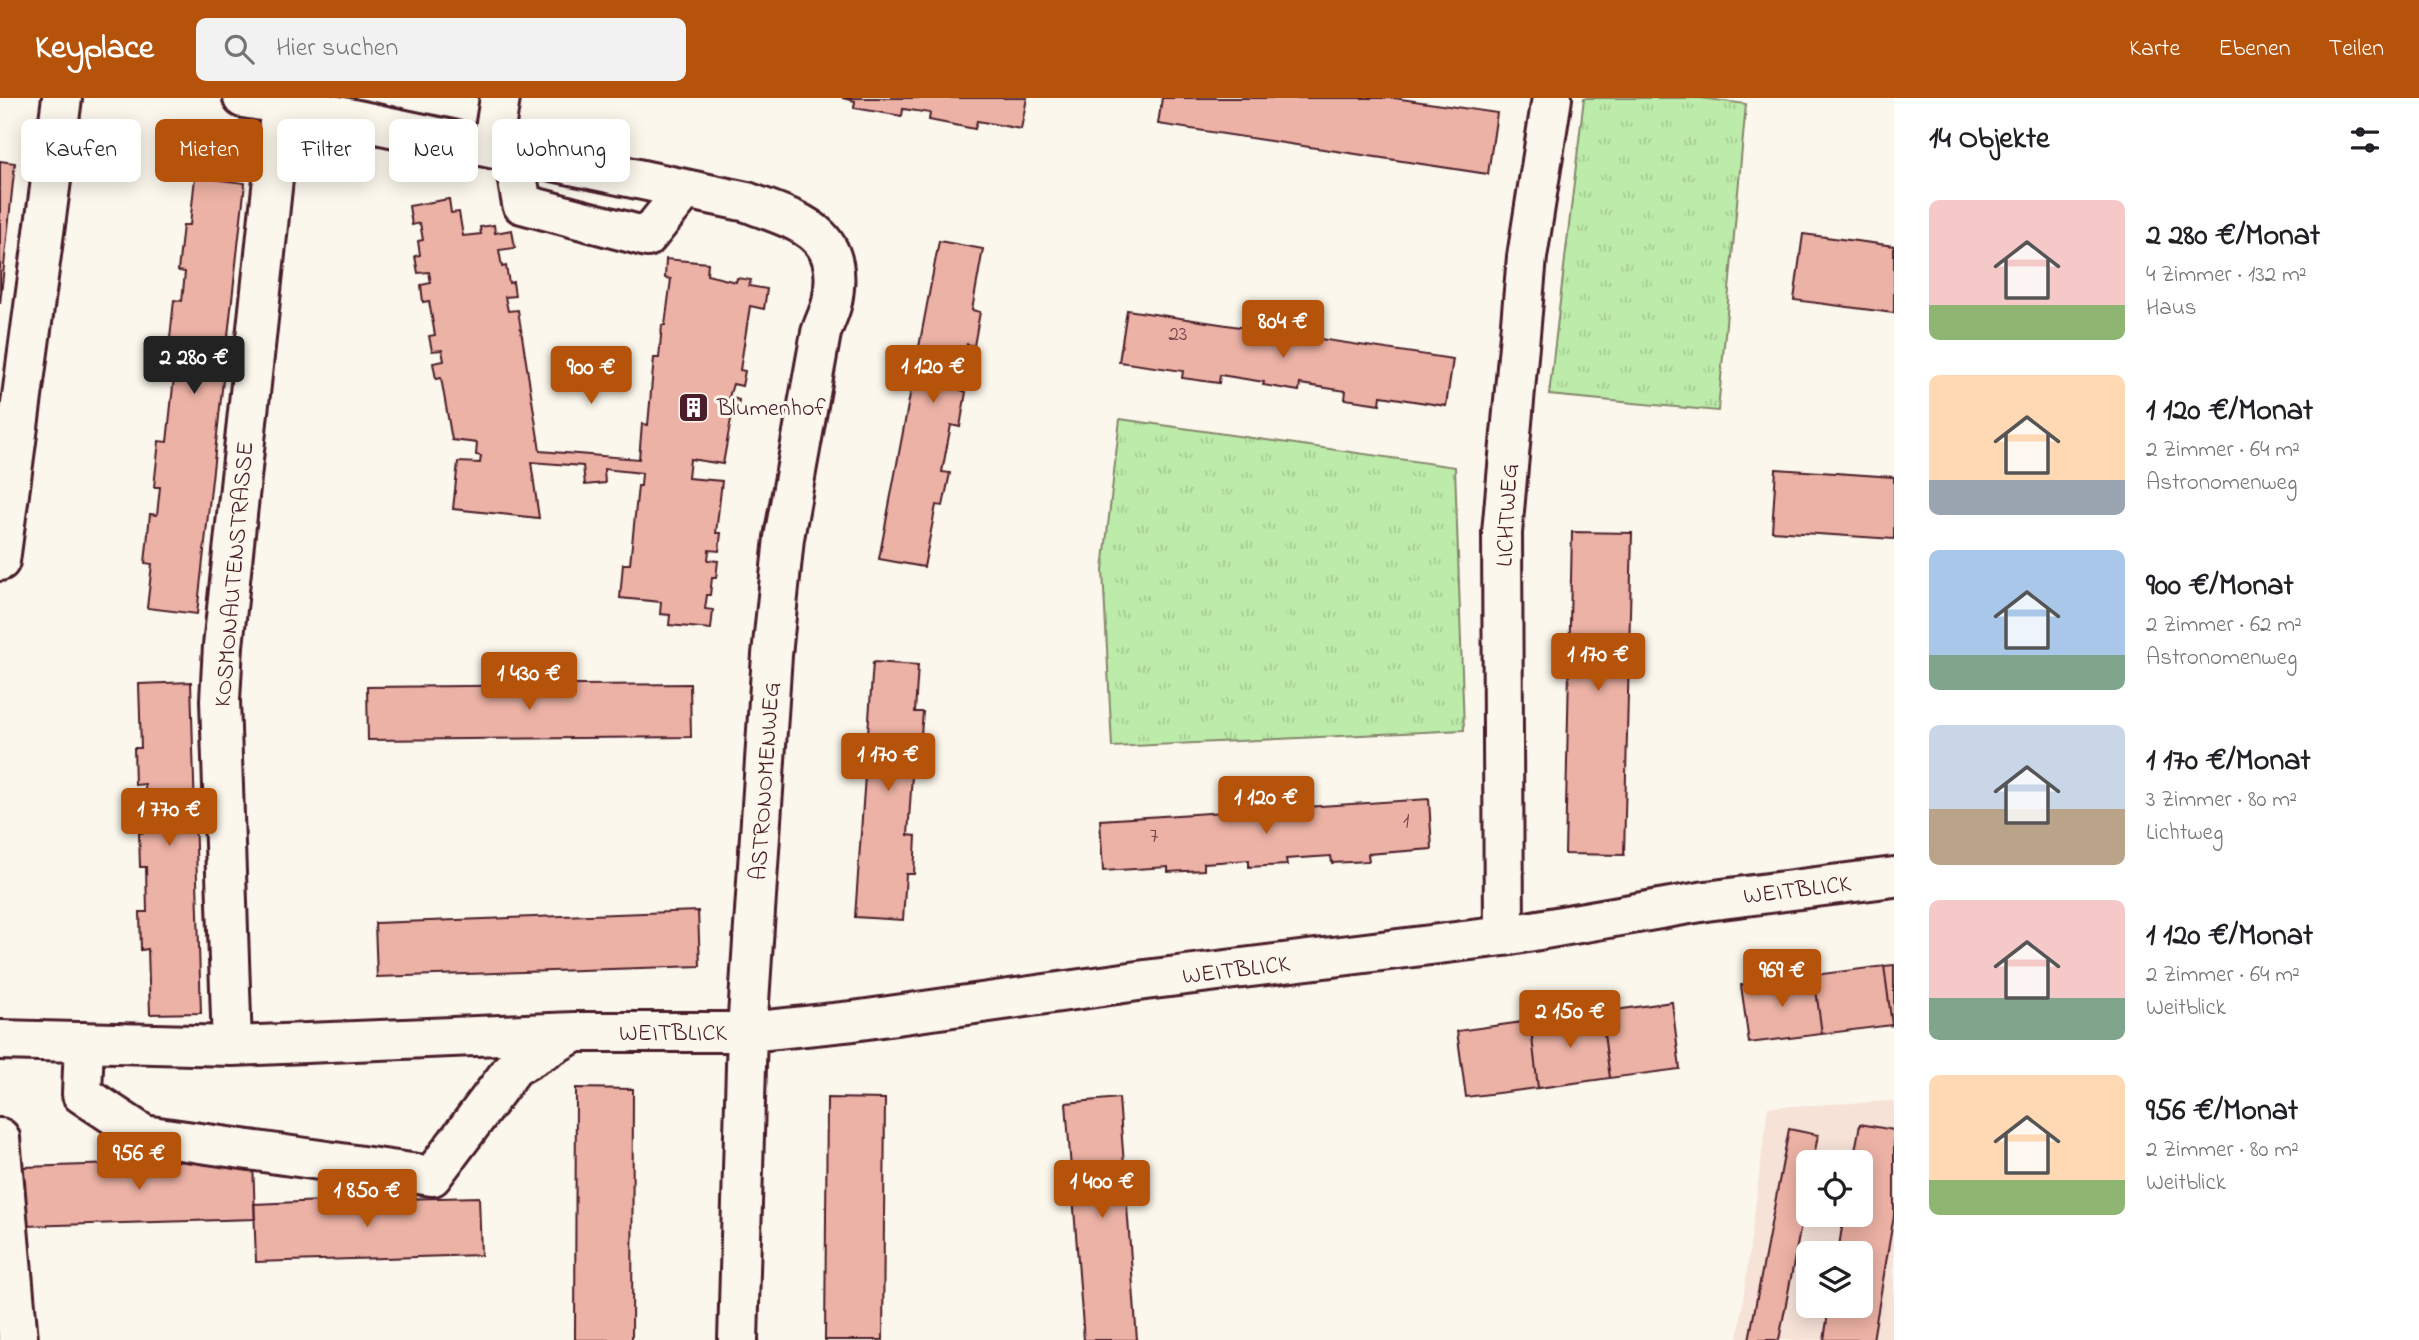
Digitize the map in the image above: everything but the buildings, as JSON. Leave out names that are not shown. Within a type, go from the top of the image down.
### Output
[{"type":"street","points":[[0,561],[62,98]]},
{"type":"street","points":[[243,98],[492,148]]},
{"type":"street","points":[[500,98],[501,119]]},
{"type":"street","name":"LICHTWEG","points":[[1504,936],[1502,533],[1527,257],[1552,98]]},
{"type":"street","name":"KOSMONAUTENSTRASSE","points":[[232,1046],[220,700],[281,104]]},
{"type":"street","points":[[514,182],[522,204],[647,237],[685,190],[630,178]]},
{"type":"street","name":"ASTRONOMENWEG","points":[[685,190],[747,202],[799,221],[815,233],[831,255],[835,272],[831,304],[821,333],[784,538],[772,654],[747,1032],[738,1340]]},
{"type":"street","name":"WEITBLICK","points":[[0,1040],[232,1046],[575,1032],[747,1032],[853,1021],[1145,980],[1504,936],[1706,901],[1894,877]]},
{"type":"street","name":"WEITBLICK","points":[[84,1042],[82,1094],[144,1135],[432,1176],[514,1067],[575,1032]]},
{"type":"street","points":[[0,1138],[18,1340]]},
{"type":"shaded area","points":[[1894,1101],[1894,1340],[1738,1340],[1768,1107]]},
{"type":"green space","points":[[1584,98],[1701,98],[1746,104],[1718,411],[1549,395]]},
{"type":"green space","points":[[1120,419],[1455,467],[1464,730],[1112,747],[1103,570]]},
{"type":"place","name":"Blumenhof","points":[[694,407]]}]
